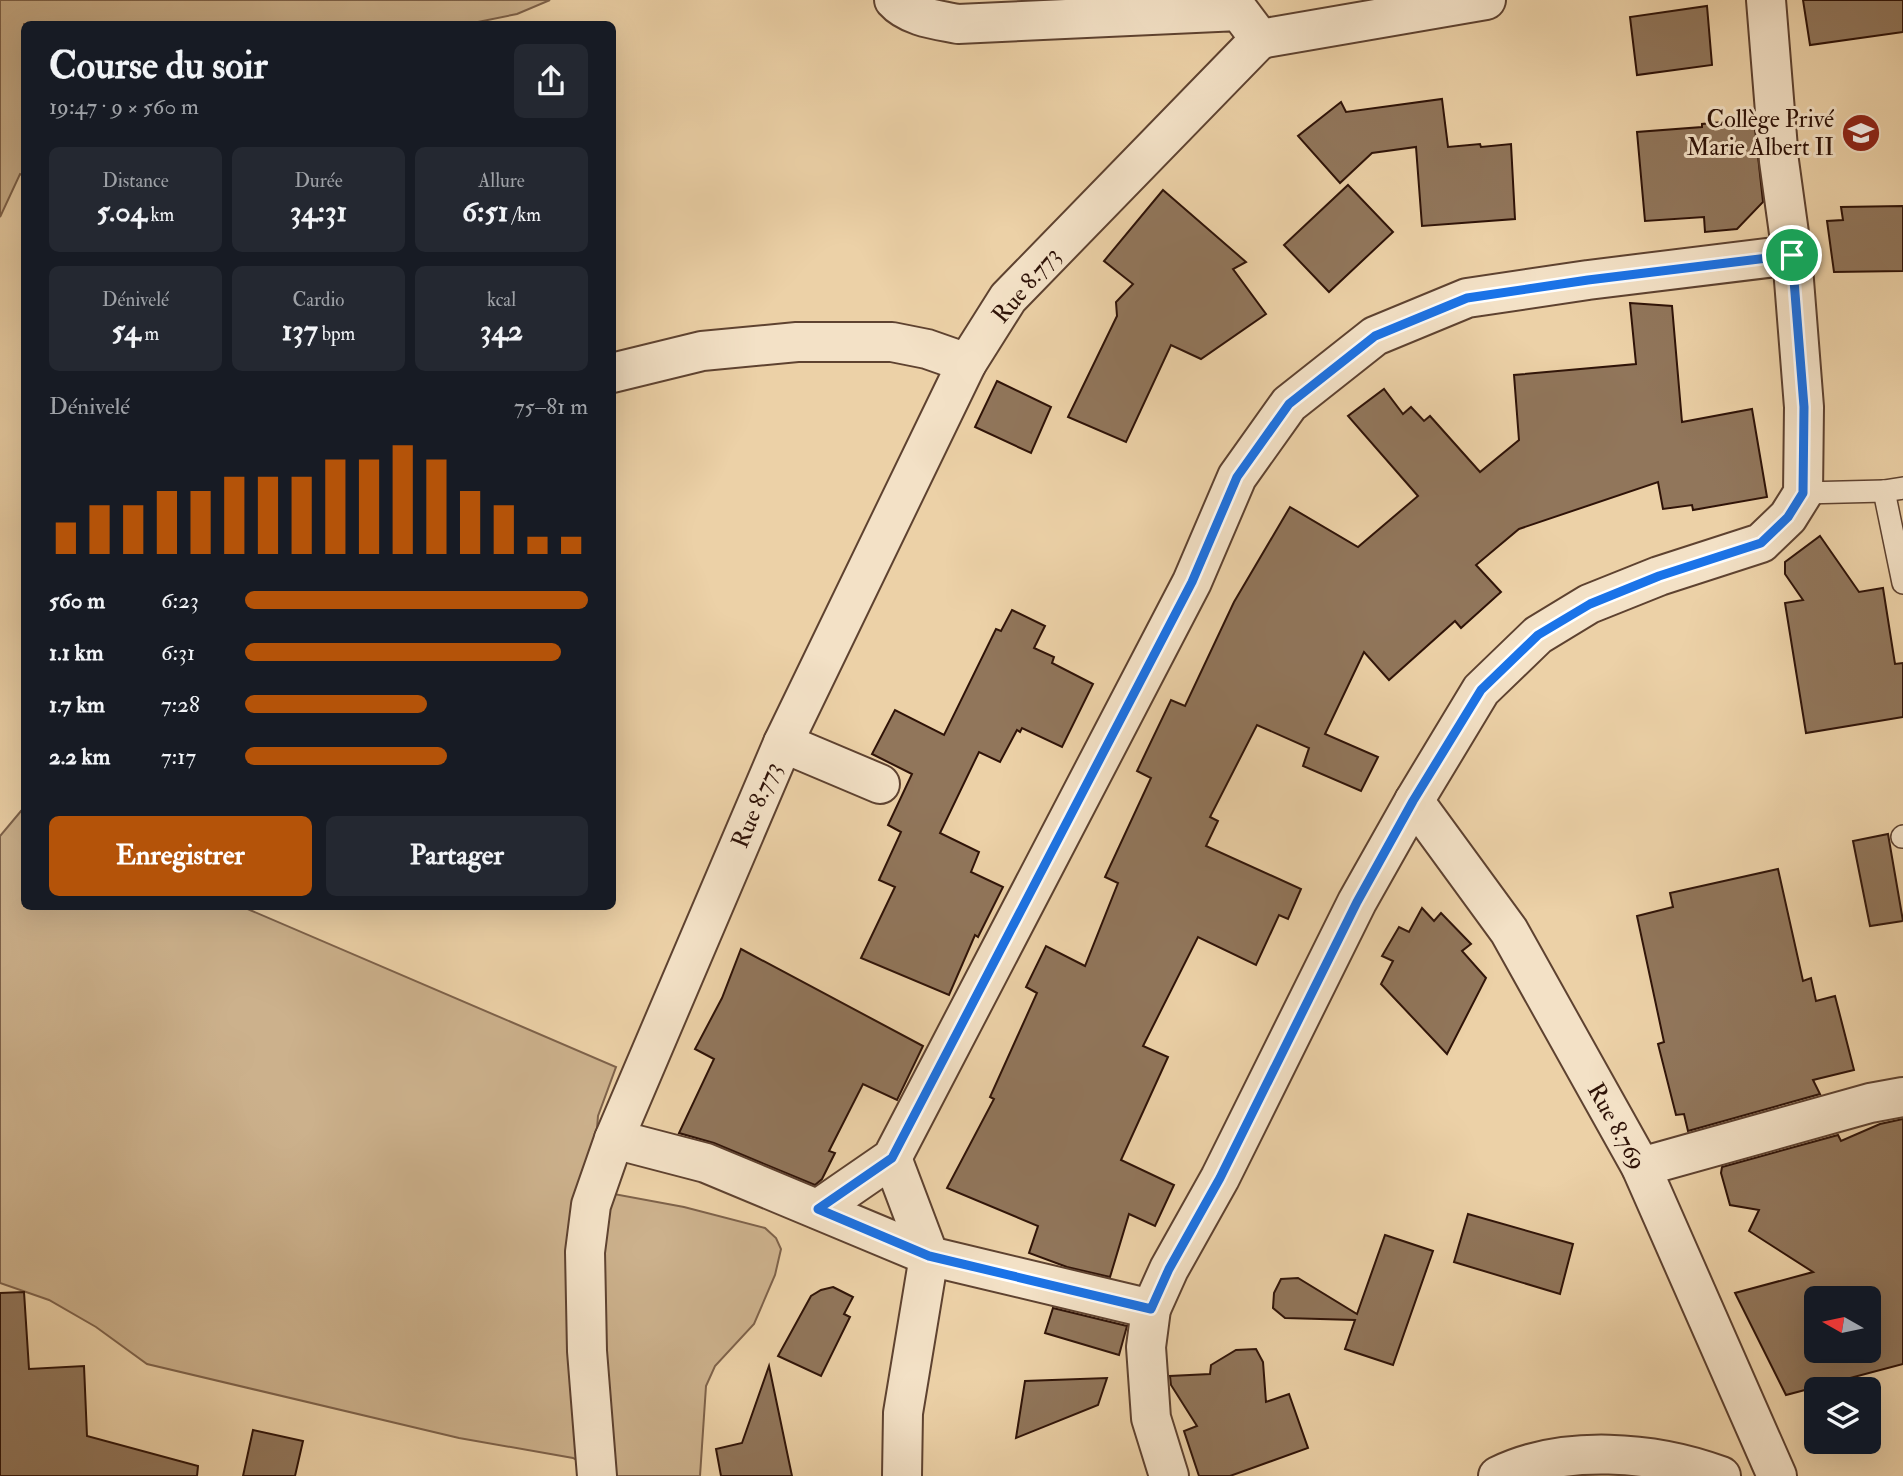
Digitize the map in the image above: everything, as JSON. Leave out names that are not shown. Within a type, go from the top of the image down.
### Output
[{"type":"street","points":[[894,0],[898,5],[928,18],[958,24],[1246,17],[1486,0]]},
{"type":"street","points":[[1169,1476],[1151,1418],[1146,1348],[1151,1309],[1169,1269],[1220,1178],[1357,902],[1413,801],[1481,690],[1538,635],[1601,600],[1659,576],[1761,543],[1788,517],[1803,493],[1804,407],[1792,255],[1779,161],[1766,0]]},
{"type":"street","name":"Rue 8.773","points":[[597,1476],[587,1352],[585,1252],[591,1205],[614,1139],[783,743],[967,363],[1008,299],[1246,17]]},
{"type":"street","points":[[818,1209],[892,1158],[1192,582],[1237,477],[1289,404],[1375,336],[1467,298],[1792,255]]},
{"type":"street","points":[[616,372],[702,351],[797,342],[892,342],[927,349],[967,363]]},
{"type":"street","points":[[783,743],[880,784]]},
{"type":"street","name":"Rue 8.769","points":[[1413,801],[1509,931],[1641,1167],[1777,1476]]},
{"type":"street","points":[[1641,1167],[1870,1103],[1903,1097]]},
{"type":"street","points":[[614,1139],[706,1163],[929,1256],[1151,1309]]},
{"type":"street","points":[[892,1158],[929,1256],[903,1413],[902,1476]]},
{"type":"street","points":[[1498,1476],[1518,1466],[1564,1455],[1665,1460],[1721,1476]]},
{"type":"lane","points":[[1803,493],[1893,490],[1903,583]]},
{"type":"shaded area","points":[[0,0],[550,0],[517,14],[483,21],[21,21],[21,174],[0,217]]},
{"type":"shaded area","points":[[21,811],[21,910],[250,910],[616,1067],[598,1116],[592,1190],[684,1207],[765,1228],[776,1238],[781,1249],[775,1275],[754,1324],[715,1366],[706,1386],[700,1476],[604,1476],[573,1458],[459,1438],[147,1364],[96,1327],[49,1300],[0,1283],[0,836]]},
{"type":"building","points":[[1803,0],[1903,0],[1903,32],[1810,45]]},
{"type":"building","points":[[1707,6],[1712,65],[1637,75],[1630,17]]},
{"type":"building","points":[[1442,99],[1448,147],[1511,144],[1515,219],[1422,226],[1416,147],[1372,153],[1340,183],[1298,136],[1341,102],[1346,112]]},
{"type":"building","points":[[1754,119],[1763,202],[1737,229],[1705,232],[1704,217],[1645,221],[1637,132],[1702,127],[1702,124]]},
{"type":"building","points":[[1348,185],[1393,232],[1329,292],[1284,245]]},
{"type":"building","points":[[1163,190],[1246,262],[1233,269],[1266,314],[1201,359],[1171,345],[1126,442],[1068,417],[1117,316],[1116,302],[1133,284],[1104,261]]},
{"type":"building","points":[[1903,206],[1903,271],[1834,272],[1827,221],[1843,220],[1841,207]]},
{"type":"building","points":[[1630,303],[1672,306],[1682,422],[1752,409],[1767,497],[1693,510],[1692,505],[1663,509],[1658,482],[1519,529],[1476,565],[1501,592],[1461,628],[1455,621],[1389,680],[1364,652],[1325,734],[1378,757],[1361,791],[1303,766],[1309,748],[1257,725],[1210,817],[1218,821],[1206,846],[1301,889],[1288,919],[1279,915],[1256,965],[1198,937],[1143,1046],[1168,1057],[1121,1160],[1174,1185],[1155,1226],[1129,1214],[1110,1277],[1067,1267],[1029,1253],[1038,1226],[947,1188],[994,1099],[990,1097],[1037,993],[1026,987],[1046,946],[1085,966],[1118,883],[1105,877],[1151,778],[1137,771],[1171,700],[1185,706],[1234,602],[1290,507],[1358,547],[1418,496],[1348,416],[1384,389],[1403,414],[1411,407],[1424,421],[1430,416],[1480,472],[1519,440],[1514,375],[1636,364]]},
{"type":"building","points":[[997,381],[1051,407],[1031,453],[975,427]]},
{"type":"building","points":[[1820,536],[1859,592],[1883,588],[1895,664],[1903,663],[1903,717],[1806,733],[1785,603],[1803,600],[1785,574],[1785,562]]},
{"type":"building","points":[[1012,610],[1045,626],[1034,648],[1054,657],[1052,663],[1093,684],[1062,747],[1022,728],[1020,732],[1017,730],[1000,762],[979,752],[940,833],[979,852],[971,872],[1003,887],[978,937],[975,935],[949,995],[861,958],[895,887],[879,880],[901,832],[888,825],[912,774],[872,754],[895,710],[944,735],[996,629],[1001,631]]},
{"type":"building","points":[[1888,834],[1903,921],[1870,926],[1853,841]]},
{"type":"building","points":[[1778,869],[1803,981],[1811,978],[1816,1001],[1835,996],[1854,1070],[1813,1080],[1820,1094],[1688,1131],[1684,1114],[1676,1115],[1658,1044],[1664,1042],[1637,916],[1673,907],[1670,893]]},
{"type":"building","points":[[1422,908],[1434,921],[1441,913],[1471,944],[1462,951],[1486,978],[1447,1054],[1381,984],[1393,961],[1382,956],[1399,927],[1409,932]]},
{"type":"building","points":[[741,949],[923,1046],[897,1100],[863,1084],[829,1151],[835,1153],[822,1179],[815,1185],[714,1143],[679,1133],[714,1059],[695,1049],[722,998]]},
{"type":"building","points":[[1903,1119],[1903,1364],[1854,1377],[1804,1377],[1804,1390],[1786,1395],[1735,1293],[1813,1272],[1749,1231],[1759,1210],[1730,1205],[1721,1173],[1722,1167],[1838,1135],[1841,1141],[1880,1124]]},
{"type":"building","points":[[1468,1214],[1573,1244],[1560,1294],[1454,1262]]},
{"type":"building","points":[[1385,1235],[1433,1251],[1393,1365],[1345,1349],[1355,1320],[1285,1318],[1273,1308],[1274,1293],[1281,1279],[1298,1278],[1357,1314]]},
{"type":"building","points":[[833,1287],[853,1297],[844,1314],[850,1317],[821,1376],[778,1356],[811,1296]]},
{"type":"building","points":[[24,1292],[29,1369],[84,1366],[87,1436],[198,1466],[197,1476],[0,1476],[0,1293]]},
{"type":"building","points":[[1053,1308],[1127,1326],[1119,1355],[1045,1333]]},
{"type":"building","points":[[1256,1349],[1263,1362],[1266,1402],[1289,1394],[1308,1448],[1230,1476],[1199,1476],[1184,1431],[1197,1426],[1171,1385],[1170,1376],[1210,1374],[1211,1365],[1236,1350]]},
{"type":"building","points":[[769,1366],[792,1476],[721,1476],[716,1449],[742,1443]]},
{"type":"building","points":[[1107,1378],[1098,1405],[1016,1438],[1025,1381]]},
{"type":"building","points":[[253,1430],[303,1441],[295,1476],[243,1476]]},
{"type":"place","name":"Collège Privé Marie Albert II","points":[[1861,133]]},
{"type":"route","points":[[1792,255],[1804,407],[1803,493],[1788,517],[1761,543],[1659,576],[1590,604],[1538,635],[1481,690],[1413,801],[1357,902],[1220,1178],[1169,1269],[1151,1309],[929,1256],[818,1209],[892,1158],[1192,582],[1237,477],[1289,404],[1375,336],[1467,298],[1792,255]]}]
